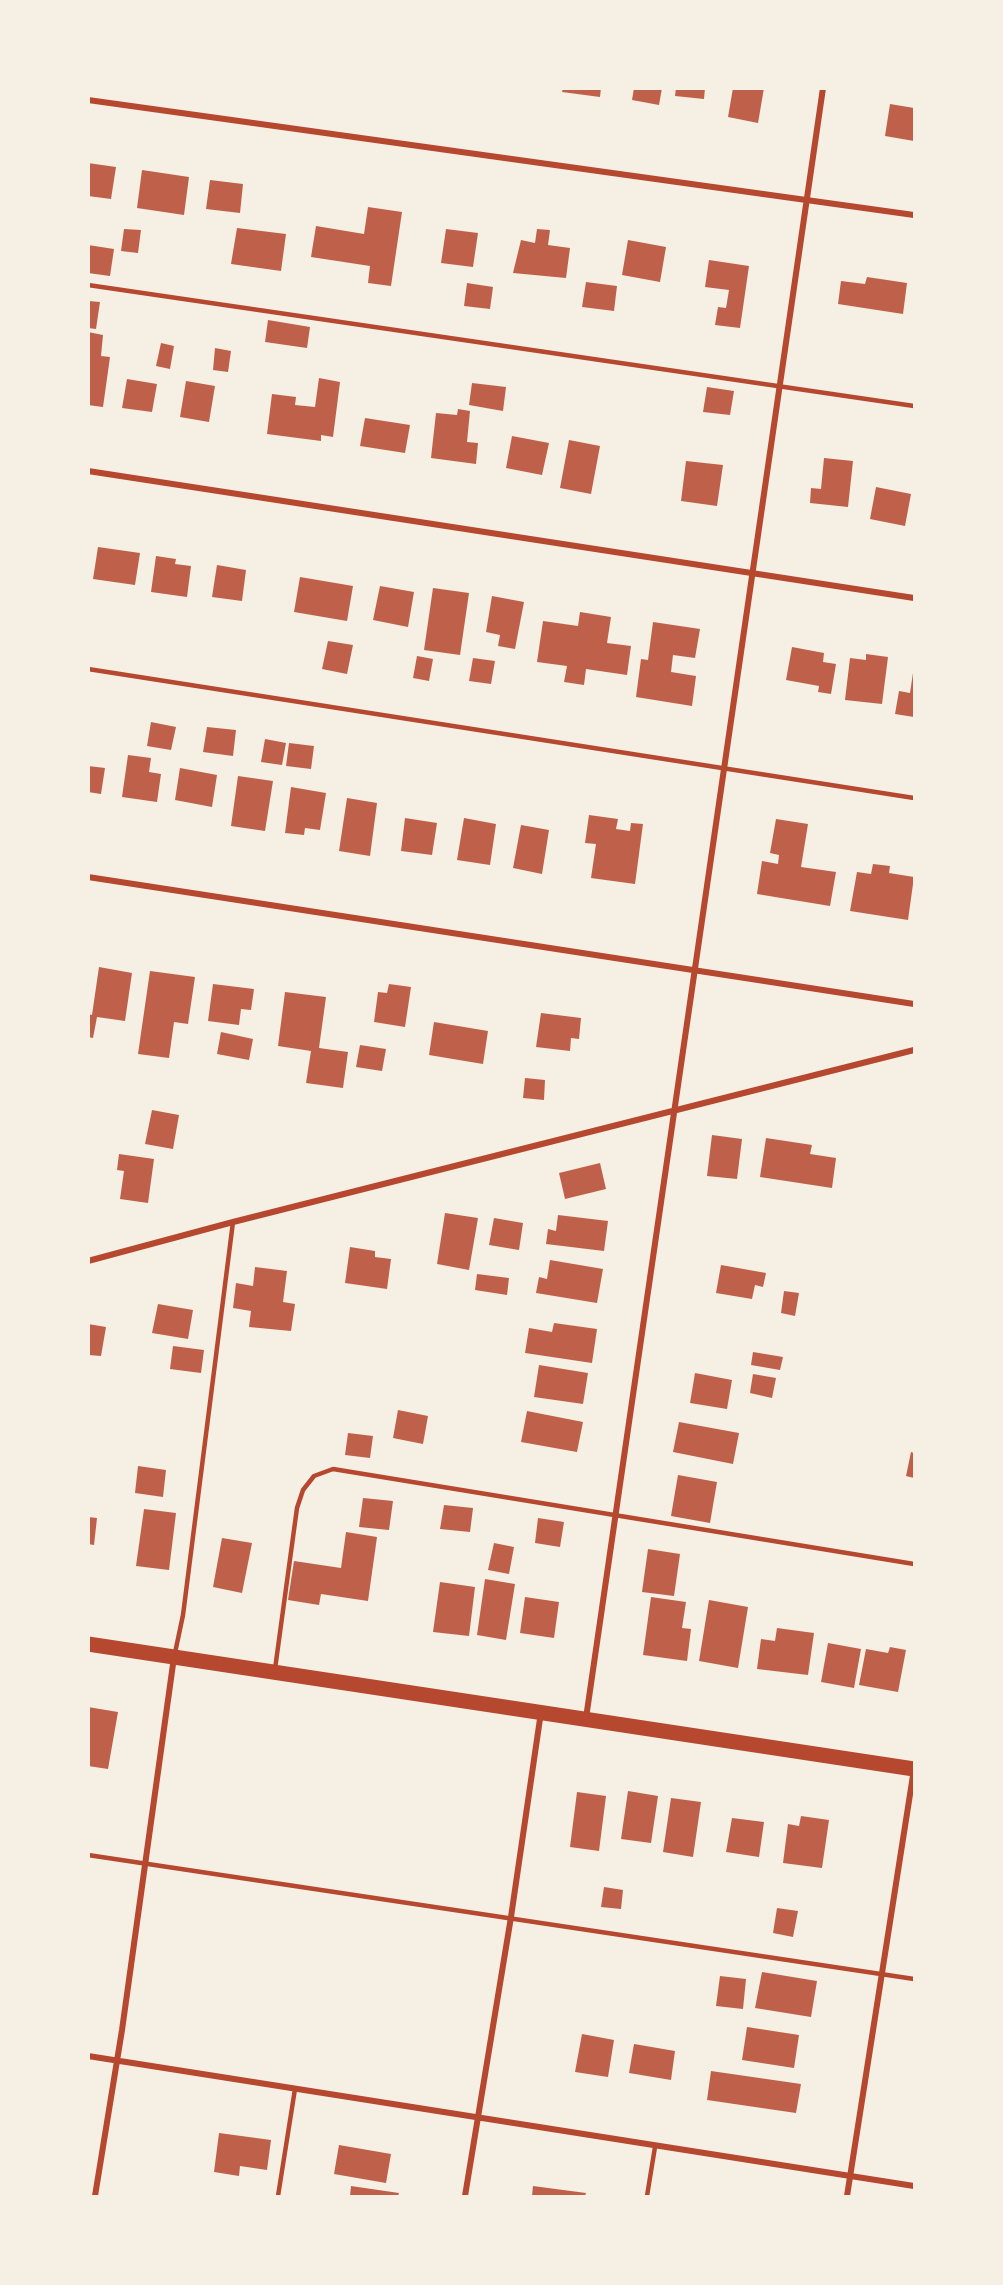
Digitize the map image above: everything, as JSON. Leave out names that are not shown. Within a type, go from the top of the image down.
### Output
[{"type":"main road","points":[[88,1644],[914,1768]]},
{"type":"street","points":[[586,1719],[823,88]]},
{"type":"street","points":[[88,100],[915,215]]},
{"type":"street","points":[[88,471],[915,598]]},
{"type":"street","points":[[88,877],[915,1004]]},
{"type":"street","points":[[88,1261],[233,1222],[915,1050]]},
{"type":"street","points":[[95,2196],[174,1657]]},
{"type":"street","points":[[465,2196],[511,1917],[541,1711]]},
{"type":"street","points":[[847,2196],[914,1768]]},
{"type":"street","points":[[88,2056],[655,2147],[915,2186]]},
{"type":"lane","points":[[88,285],[915,406]]},
{"type":"lane","points":[[88,669],[915,798]]},
{"type":"lane","points":[[174,1657],[183,1615],[233,1222]]},
{"type":"lane","points":[[274,1672],[297,1508],[303,1490],[314,1476],[333,1469],[359,1471],[616,1516],[915,1564]]},
{"type":"lane","points":[[88,1855],[915,1979]]},
{"type":"lane","points":[[278,2196],[295,2088]]},
{"type":"lane","points":[[647,2196],[655,2147]]},
{"type":"building","points":[[563,88],[601,88],[600,97],[562,92]]},
{"type":"building","points":[[634,88],[662,88],[659,105],[632,100]]},
{"type":"building","points":[[676,88],[705,88],[704,99],[675,96]]},
{"type":"building","points":[[733,88],[764,88],[758,123],[728,117]]},
{"type":"building","points":[[890,104],[914,108],[914,141],[885,136]]},
{"type":"building","points":[[88,163],[116,167],[111,199],[88,196]]},
{"type":"building","points":[[142,170],[189,177],[184,215],[137,208]]},
{"type":"building","points":[[210,180],[243,184],[240,213],[206,209]]},
{"type":"building","points":[[368,207],[402,212],[391,286],[368,283],[370,266],[311,257],[316,226],[364,234]]},
{"type":"building","points":[[237,228],[286,234],[281,271],[231,264]]},
{"type":"building","points":[[124,229],[141,230],[138,253],[121,251]]},
{"type":"building","points":[[446,229],[478,233],[473,267],[441,263]]},
{"type":"building","points":[[537,229],[550,230],[548,245],[570,248],[566,278],[513,273],[521,240],[535,243]]},
{"type":"building","points":[[628,240],[666,247],[660,282],[622,275]]},
{"type":"building","points":[[88,245],[114,249],[110,276],[88,273]]},
{"type":"building","points":[[709,260],[749,266],[740,328],[715,325],[718,307],[726,308],[729,290],[705,287]]},
{"type":"building","points":[[867,277],[907,283],[903,314],[838,304],[841,281],[865,284]]},
{"type":"building","points":[[586,282],[617,286],[614,311],[582,307]]},
{"type":"building","points":[[467,283],[493,287],[490,309],[464,306]]},
{"type":"building","points":[[88,301],[100,302],[96,329],[88,328]]},
{"type":"building","points":[[268,320],[310,327],[307,348],[265,342]]},
{"type":"building","points":[[88,332],[103,335],[101,356],[110,357],[103,407],[88,405]]},
{"type":"building","points":[[161,343],[174,346],[170,369],[156,366]]},
{"type":"building","points":[[215,348],[231,351],[228,372],[213,370]]},
{"type":"building","points":[[319,378],[340,382],[333,437],[321,435],[321,441],[267,434],[272,394],[296,397],[295,405],[315,407]]},
{"type":"building","points":[[127,379],[157,384],[152,412],[122,408]]},
{"type":"building","points":[[186,381],[215,386],[209,422],[180,417]]},
{"type":"building","points":[[472,383],[506,387],[503,411],[469,405]]},
{"type":"building","points":[[707,387],[734,391],[730,415],[703,412]]},
{"type":"building","points":[[458,409],[470,411],[467,442],[478,443],[476,464],[431,458],[436,413],[457,415]]},
{"type":"building","points":[[365,418],[410,425],[405,453],[360,446]]},
{"type":"building","points":[[512,436],[549,443],[542,475],[506,468]]},
{"type":"building","points":[[569,440],[600,446],[591,494],[560,488]]},
{"type":"building","points":[[824,458],[853,461],[848,507],[810,503],[811,488],[821,489]]},
{"type":"building","points":[[686,461],[723,465],[717,506],[681,501]]},
{"type":"building","points":[[876,487],[911,494],[905,526],[870,519]]},
{"type":"building","points":[[98,547],[140,553],[135,585],[93,579]]},
{"type":"building","points":[[156,556],[176,559],[175,564],[191,566],[187,597],[151,592]]},
{"type":"building","points":[[217,565],[246,570],[242,601],[212,597]]},
{"type":"building","points":[[300,577],[353,586],[347,621],[294,612]]},
{"type":"building","points":[[380,586],[414,592],[408,627],[373,620]]},
{"type":"building","points":[[433,588],[469,593],[460,655],[424,650]]},
{"type":"building","points":[[492,596],[524,602],[515,649],[498,646],[500,635],[486,632]]},
{"type":"building","points":[[580,612],[611,617],[607,643],[631,646],[627,675],[586,669],[584,685],[564,682],[567,666],[537,662],[543,621],[578,626]]},
{"type":"building","points":[[653,622],[700,629],[695,658],[673,655],[671,672],[696,676],[692,706],[636,697],[641,659],[648,660]]},
{"type":"building","points":[[328,641],[353,645],[347,674],[322,669]]},
{"type":"building","points":[[792,647],[824,653],[823,662],[836,664],[831,694],[818,692],[819,686],[786,680]]},
{"type":"building","points":[[866,654],[888,657],[882,704],[845,700],[850,658],[866,660]]},
{"type":"building","points":[[417,656],[433,659],[429,681],[413,678]]},
{"type":"building","points":[[473,658],[495,661],[491,684],[469,681]]},
{"type":"building","points":[[913,673],[914,717],[895,714],[899,691],[910,693]]},
{"type":"building","points":[[151,722],[176,727],[171,750],[147,746]]},
{"type":"building","points":[[207,727],[236,730],[233,756],[203,752]]},
{"type":"building","points":[[265,739],[286,743],[282,765],[261,762]]},
{"type":"building","points":[[289,743],[314,746],[311,769],[286,766]]},
{"type":"building","points":[[128,755],[151,758],[149,772],[161,774],[157,802],[122,797]]},
{"type":"building","points":[[88,766],[105,768],[101,794],[88,792]]},
{"type":"building","points":[[180,768],[217,775],[212,807],[175,800]]},
{"type":"building","points":[[238,776],[273,781],[265,831],[231,826]]},
{"type":"building","points":[[291,787],[326,793],[320,830],[305,828],[304,835],[285,833]]},
{"type":"building","points":[[347,798],[377,803],[370,856],[339,851]]},
{"type":"building","points":[[589,815],[618,819],[616,829],[630,831],[631,823],[643,824],[635,884],[591,878],[596,844],[585,843]]},
{"type":"building","points":[[405,818],[437,823],[432,855],[401,851]]},
{"type":"building","points":[[464,818],[496,824],[490,865],[457,860]]},
{"type":"building","points":[[776,819],[808,824],[801,867],[836,872],[830,906],[757,894],[762,861],[778,864],[779,855],[770,853]]},
{"type":"building","points":[[521,825],[549,830],[542,874],[513,868]]},
{"type":"building","points":[[873,864],[890,866],[889,873],[914,877],[908,920],[850,911],[857,872],[871,874]]},
{"type":"building","points":[[99,967],[132,973],[125,1021],[97,1017],[93,1038],[88,1037],[88,1014],[92,1015]]},
{"type":"building","points":[[150,971],[195,977],[188,1024],[174,1022],[169,1058],[138,1054]]},
{"type":"building","points":[[213,984],[254,989],[251,1010],[241,1009],[239,1025],[208,1021]]},
{"type":"building","points":[[389,984],[411,987],[405,1027],[374,1022],[378,992],[387,993]]},
{"type":"building","points":[[285,992],[326,997],[319,1048],[348,1052],[343,1088],[306,1083],[311,1051],[278,1046]]},
{"type":"building","points":[[541,1013],[581,1018],[579,1039],[571,1038],[570,1051],[536,1047]]},
{"type":"building","points":[[434,1022],[488,1031],[483,1064],[429,1055]]},
{"type":"building","points":[[221,1032],[253,1039],[249,1060],[217,1054]]},
{"type":"building","points":[[360,1045],[386,1049],[382,1071],[356,1067]]},
{"type":"building","points":[[525,1078],[545,1080],[544,1100],[523,1098]]},
{"type":"building","points":[[152,1110],[179,1115],[173,1149],[145,1144]]},
{"type":"building","points":[[712,1135],[742,1139],[737,1179],[707,1176]]},
{"type":"building","points":[[766,1138],[812,1145],[810,1154],[836,1158],[832,1188],[760,1177]]},
{"type":"building","points":[[119,1154],[154,1159],[148,1203],[120,1199],[124,1171],[117,1170]]},
{"type":"building","points":[[600,1163],[606,1189],[565,1199],[559,1173]]},
{"type":"building","points":[[445,1213],[478,1218],[469,1270],[437,1264]]},
{"type":"building","points":[[558,1215],[608,1221],[604,1251],[546,1244],[548,1229],[556,1231]]},
{"type":"building","points":[[494,1218],[523,1223],[519,1250],[489,1245]]},
{"type":"building","points":[[350,1247],[375,1251],[375,1257],[391,1259],[387,1289],[345,1283]]},
{"type":"building","points":[[550,1260],[603,1269],[597,1303],[536,1293],[539,1277],[547,1279]]},
{"type":"building","points":[[721,1265],[766,1273],[763,1287],[755,1285],[752,1299],[716,1293]]},
{"type":"building","points":[[255,1267],[287,1271],[283,1302],[295,1304],[291,1331],[249,1327],[251,1311],[233,1308],[236,1283],[253,1286]]},
{"type":"building","points":[[477,1274],[509,1278],[507,1295],[475,1290]]},
{"type":"building","points":[[784,1291],[799,1293],[795,1316],[781,1313]]},
{"type":"building","points":[[158,1304],[193,1310],[188,1339],[152,1333]]},
{"type":"building","points":[[554,1323],[597,1329],[592,1363],[525,1353],[529,1328],[552,1332]]},
{"type":"building","points":[[88,1324],[106,1327],[101,1356],[88,1355]]},
{"type":"building","points":[[173,1346],[204,1350],[201,1373],[170,1369]]},
{"type":"building","points":[[753,1352],[783,1357],[780,1370],[751,1365]]},
{"type":"building","points":[[539,1365],[588,1373],[583,1404],[534,1397]]},
{"type":"building","points":[[695,1373],[732,1380],[727,1409],[690,1403]]},
{"type":"building","points":[[753,1374],[776,1378],[772,1398],[750,1393]]},
{"type":"building","points":[[398,1410],[428,1416],[423,1444],[393,1438]]},
{"type":"building","points":[[527,1411],[583,1422],[577,1452],[521,1442]]},
{"type":"building","points":[[679,1422],[739,1433],[733,1464],[673,1452]]},
{"type":"building","points":[[348,1433],[373,1436],[370,1458],[345,1455]]},
{"type":"building","points":[[911,1452],[914,1453],[914,1478],[906,1476]]},
{"type":"building","points":[[138,1466],[166,1470],[163,1497],[135,1493]]},
{"type":"building","points":[[678,1475],[717,1482],[710,1523],[671,1516]]},
{"type":"building","points":[[363,1498],[393,1501],[389,1530],[359,1527]]},
{"type":"building","points":[[444,1505],[473,1508],[470,1532],[440,1529]]},
{"type":"building","points":[[144,1509],[176,1513],[169,1570],[136,1566]]},
{"type":"building","points":[[88,1517],[97,1518],[94,1545],[88,1544]]},
{"type":"building","points":[[538,1518],[564,1522],[560,1547],[535,1543]]},
{"type":"building","points":[[346,1532],[377,1537],[368,1601],[321,1594],[319,1605],[288,1600],[294,1561],[341,1568]]},
{"type":"building","points":[[222,1538],[252,1543],[242,1593],[213,1587]]},
{"type":"building","points":[[494,1543],[514,1547],[509,1574],[488,1570]]},
{"type":"building","points":[[648,1549],[680,1554],[674,1596],[642,1592]]},
{"type":"building","points":[[485,1579],[515,1584],[506,1640],[477,1635]]},
{"type":"building","points":[[440,1582],[475,1587],[469,1636],[433,1632]]},
{"type":"building","points":[[525,1597],[559,1602],[554,1638],[520,1633]]},
{"type":"building","points":[[651,1597],[686,1602],[682,1628],[691,1629],[687,1661],[643,1655]]},
{"type":"building","points":[[709,1600],[748,1607],[738,1668],[699,1661]]},
{"type":"building","points":[[777,1628],[814,1633],[808,1675],[757,1669],[761,1639],[775,1641]]},
{"type":"building","points":[[828,1643],[861,1649],[854,1688],[821,1682]]},
{"type":"building","points":[[890,1647],[906,1650],[898,1692],[859,1685],[866,1649],[888,1653]]},
{"type":"building","points":[[88,1707],[118,1712],[108,1769],[88,1766]]},
{"type":"building","points":[[628,1791],[658,1796],[651,1843],[621,1839]]},
{"type":"building","points":[[577,1792],[606,1796],[599,1851],[570,1847]]},
{"type":"building","points":[[671,1798],[701,1802],[693,1857],[663,1852]]},
{"type":"building","points":[[801,1816],[829,1820],[822,1868],[783,1863],[788,1824],[799,1826]]},
{"type":"building","points":[[732,1818],[764,1822],[759,1857],[726,1852]]},
{"type":"building","points":[[604,1887],[623,1890],[621,1909],[601,1907]]},
{"type":"building","points":[[777,1908],[798,1911],[793,1937],[773,1933]]},
{"type":"building","points":[[762,1972],[817,1981],[811,2017],[755,2008]]},
{"type":"building","points":[[720,1976],[746,1979],[743,2009],[716,2006]]},
{"type":"building","points":[[747,2027],[799,2035],[794,2068],[742,2060]]},
{"type":"building","points":[[582,2034],[614,2040],[608,2077],[575,2072]]},
{"type":"building","points":[[634,2044],[675,2051],[671,2080],[629,2073]]},
{"type":"building","points":[[711,2071],[801,2084],[796,2113],[707,2100]]},
{"type":"building","points":[[219,2133],[271,2140],[267,2170],[240,2166],[239,2176],[214,2172]]},
{"type":"building","points":[[339,2145],[391,2154],[386,2183],[334,2174]]},
{"type":"building","points":[[351,2186],[399,2193],[398,2196],[350,2196]]},
{"type":"building","points":[[533,2186],[586,2193],[585,2196],[532,2196]]}]
